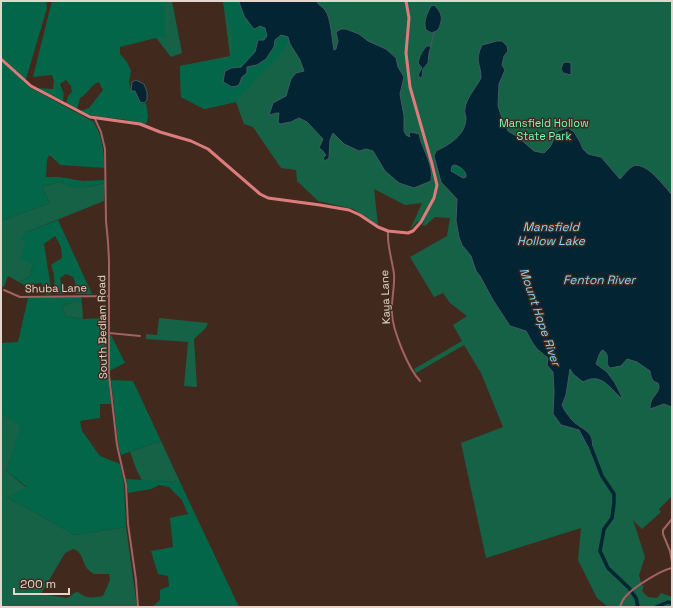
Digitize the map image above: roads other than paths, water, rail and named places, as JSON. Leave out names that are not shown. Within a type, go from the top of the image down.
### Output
[{"type":"street","points":[[1,59],[31,86],[95,119],[124,121],[140,124],[160,132],[191,141],[208,149],[260,194],[268,198],[317,204],[349,210],[360,215],[378,227],[388,231],[408,233],[417,228],[434,198],[437,190],[437,183],[410,87],[406,53],[409,18],[406,1]]},
{"type":"street","name":"South Bedlam Road","points":[[95,119],[101,132],[105,149],[109,296],[109,375],[117,445],[126,485],[128,524],[136,580],[138,607]]},
{"type":"street","name":"Kaya Lane","points":[[388,231],[388,243],[394,275],[392,300],[393,323],[401,346],[420,381]]},
{"type":"street","name":"Shuba Lane","points":[[4,290],[20,297],[109,296]]},
{"type":"street","points":[[109,334],[140,336]]},
{"type":"street","points":[[672,519],[663,530],[672,562]]},
{"type":"street","points":[[620,607],[627,594],[662,571],[672,568]]},
{"type":"water","points":[[316,1],[327,13],[334,50],[336,49],[338,41],[336,32],[341,29],[346,29],[359,34],[368,41],[386,49],[396,58],[398,67],[404,77],[400,94],[404,116],[404,131],[406,135],[410,137],[409,134],[411,132],[419,134],[431,169],[431,181],[414,188],[399,183],[385,171],[373,151],[366,149],[359,151],[344,144],[333,133],[330,140],[329,158],[325,161],[323,158],[326,155],[319,148],[323,139],[307,122],[299,118],[291,122],[280,124],[278,122],[279,113],[269,115],[273,103],[286,96],[291,79],[296,73],[304,71],[288,37],[281,35],[275,40],[274,47],[266,59],[257,65],[247,67],[247,73],[242,77],[239,85],[232,87],[223,82],[225,71],[231,68],[241,67],[255,52],[258,40],[264,40],[267,36],[265,28],[260,26],[255,29],[253,28],[244,16],[239,2]]},
{"type":"water","points":[[434,5],[441,14],[441,23],[438,30],[432,33],[426,30],[425,24],[431,6]]},
{"type":"water","name":"Mansfield Hollow Lake","points":[[502,41],[507,46],[508,51],[504,56],[502,65],[505,70],[499,84],[498,106],[508,131],[518,137],[534,151],[544,153],[550,147],[558,131],[568,128],[574,132],[583,149],[588,154],[601,157],[620,179],[631,167],[638,165],[654,175],[672,195],[672,407],[664,404],[650,409],[651,402],[658,391],[659,386],[658,383],[654,382],[652,379],[650,371],[637,362],[627,359],[621,366],[610,368],[607,364],[606,354],[602,350],[596,364],[607,372],[615,383],[622,397],[621,398],[608,385],[600,380],[589,379],[583,382],[573,374],[570,369],[566,395],[562,405],[571,419],[590,434],[592,438],[592,448],[588,447],[579,430],[561,425],[553,414],[553,372],[547,365],[548,358],[537,349],[526,331],[510,326],[493,300],[476,271],[471,256],[462,245],[459,237],[456,221],[457,199],[441,182],[434,156],[436,151],[456,139],[463,129],[466,118],[466,105],[469,97],[481,78],[478,55],[482,45]],"holes":[[[452,166],[457,166],[464,171],[466,177],[463,178],[451,171]]]},
{"type":"water","points":[[427,46],[431,46],[428,63],[423,69],[422,77],[420,78],[418,75],[422,68],[418,63],[421,53]]},
{"type":"water","points":[[563,63],[571,63],[571,75],[563,73],[561,69]]},
{"type":"water","points":[[136,80],[144,84],[147,92],[147,100],[144,103],[140,102],[135,91],[131,91],[132,82]]},
{"type":"waterway","points":[[431,46],[434,32]]},
{"type":"waterway","name":"Mount Hope River","points":[[590,445],[602,476],[614,494],[612,518],[604,529],[600,551],[608,568],[629,588],[636,598],[638,607]]},
{"type":"waterway","name":"Mount Hope River","points":[[656,607],[668,602],[672,603]]},
{"type":"park label","name":"Mansfield Hollow State Park","points":[[544,129]]},
{"type":"water label","name":"Fenton River","points":[[599,280]]}]
